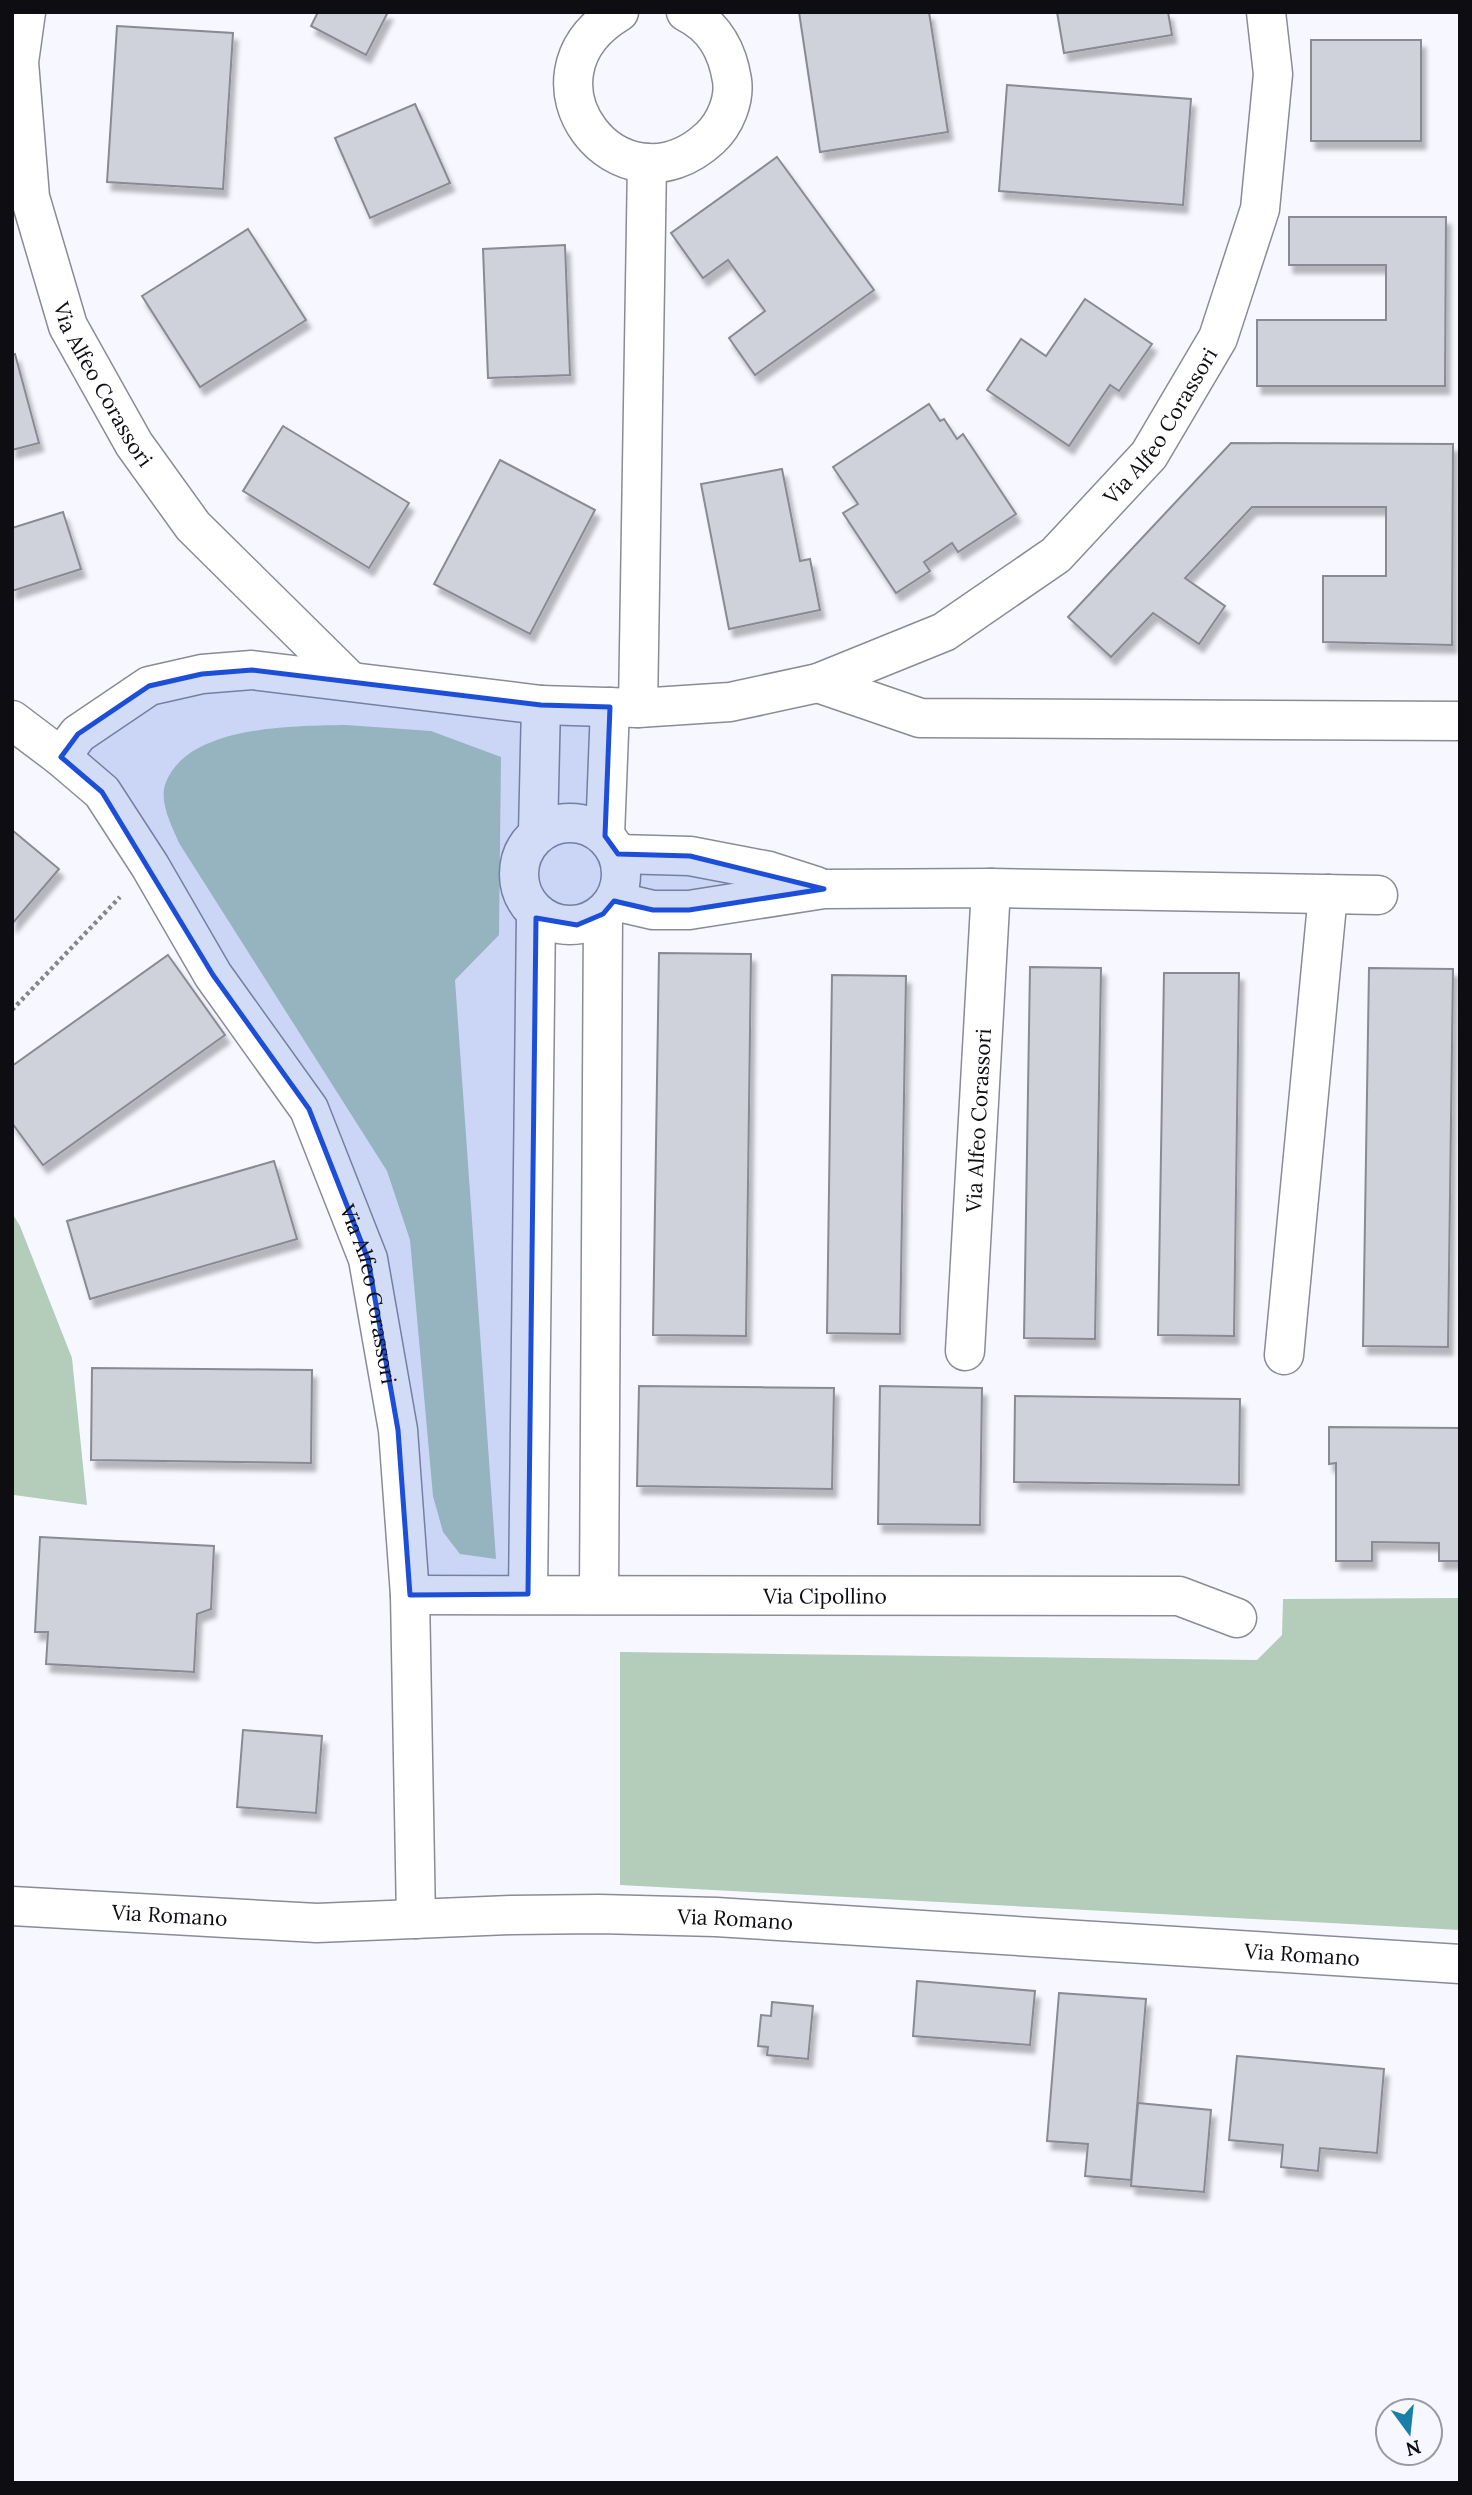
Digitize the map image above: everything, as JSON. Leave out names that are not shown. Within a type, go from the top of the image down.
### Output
[{"type":"street","name":"Via Alfeo Corassori","points":[[26,12],[19,62],[30,197],[68,326],[134,444],[194,526],[350,681]]},
{"type":"street","points":[[619,12],[601,23],[583,44],[574,69],[573,96],[582,121],[598,143],[621,157],[648,163],[673,161],[697,150],[716,133],[728,110],[733,85],[729,60],[717,37],[699,19],[686,12]]},
{"type":"street","name":"Via Alfeo Corassori","points":[[61,757],[78,734],[149,686],[202,674],[251,670],[541,705],[624,708],[730,702],[818,683],[944,632],[1056,555],[1149,455],[1218,338],[1260,209],[1273,74],[1266,12]]},
{"type":"street","points":[[611,845],[624,708],[648,163]]},
{"type":"street","points":[[818,683],[920,718],[1460,721]]},
{"type":"street","points":[[538,833],[541,705]]},
{"type":"street","name":"Via Alfeo Corassori","points":[[12,720],[102,792],[150,866],[213,975],[309,1109],[368,1259],[398,1430],[410,1595],[416,1919]]},
{"type":"street","points":[[564,822],[579,823],[593,828],[611,845],[622,870],[620,886],[609,907],[591,922],[562,925],[549,921],[536,913],[526,902],[520,888],[520,858],[538,833],[564,822]]},
{"type":"street","points":[[611,845],[769,871],[824,889]]},
{"type":"street","name":"Via Alfeo Corassori","points":[[965,1351],[991,888]]},
{"type":"street","points":[[609,907],[689,910],[824,889],[991,888],[1378,895]]},
{"type":"street","points":[[1284,1354],[1328,894]]},
{"type":"street","points":[[599,1594],[609,907]]},
{"type":"street","points":[[528,1594],[536,913]]},
{"type":"street","name":"Via Cipollino","points":[[410,1595],[1179,1596],[1237,1618]]},
{"type":"street","name":"Via Romano","points":[[12,1906],[317,1923],[598,1914],[716,1917],[1460,1964]]},
{"type":"path","points":[[12,1010],[150,866]]},
{"type":"highlighted area","points":[[252,670],[541,705],[610,707],[605,836],[618,854],[690,856],[824,889],[689,910],[653,910],[614,901],[603,914],[577,925],[536,918],[528,1594],[410,1595],[398,1430],[368,1259],[309,1109],[213,975],[102,792],[61,757],[78,734],[149,686],[202,674]]},
{"type":"green space","points":[[346,725],[431,731],[501,757],[499,935],[455,980],[496,1559],[460,1554],[443,1532],[433,1496],[410,1240],[387,1171],[179,843],[165,805],[166,782],[178,763],[197,749],[219,739],[272,728]]},
{"type":"green space","points":[[12,1213],[20,1226],[72,1358],[87,1505],[14,1495],[12,1509]]},
{"type":"green space","points":[[1460,1598],[1460,1930],[620,1885],[620,1652],[1257,1660],[1282,1635],[1283,1599]]},
{"type":"building","points":[[318,12],[388,12],[366,55],[311,26]]},
{"type":"building","points":[[799,12],[929,12],[948,132],[820,152]]},
{"type":"building","points":[[1057,12],[1168,12],[1172,35],[1064,53]]},
{"type":"building","points":[[117,26],[233,33],[223,189],[107,182]]},
{"type":"building","points":[[1311,40],[1421,40],[1421,141],[1311,141]]},
{"type":"building","points":[[1007,85],[1191,99],[1183,205],[999,191]]},
{"type":"building","points":[[415,104],[450,183],[370,218],[335,138]]},
{"type":"building","points":[[777,157],[874,290],[755,375],[729,338],[765,311],[728,260],[703,278],[671,233]]},
{"type":"building","points":[[1289,217],[1446,217],[1445,386],[1257,386],[1257,320],[1386,320],[1386,265],[1289,265]]},
{"type":"building","points":[[248,229],[306,320],[200,387],[142,296]]},
{"type":"building","points":[[565,245],[570,375],[488,378],[483,249]]},
{"type":"building","points":[[1085,299],[1152,344],[1119,391],[1110,385],[1069,446],[987,390],[1021,339],[1046,356]]},
{"type":"building","points":[[15,354],[39,443],[12,450],[12,355]]},
{"type":"building","points":[[929,404],[940,421],[944,419],[957,439],[963,434],[1016,514],[958,552],[952,543],[924,562],[930,571],[896,593],[843,513],[858,504],[833,467]]},
{"type":"building","points":[[283,426],[409,503],[369,568],[243,491]]},
{"type":"building","points":[[1231,443],[1453,444],[1452,645],[1323,642],[1323,576],[1386,576],[1386,507],[1252,507],[1185,578],[1225,606],[1199,644],[1153,613],[1111,657],[1068,617]]},
{"type":"building","points":[[500,460],[595,510],[530,634],[434,584]]},
{"type":"building","points":[[782,469],[800,561],[810,559],[820,610],[729,629],[701,484]]},
{"type":"building","points":[[63,512],[81,569],[12,591],[12,528]]},
{"type":"building","points":[[12,830],[59,869],[12,924]]},
{"type":"building","points":[[659,953],[751,954],[746,1336],[653,1335]]},
{"type":"building","points":[[168,955],[225,1035],[43,1165],[12,1123],[12,1066]]},
{"type":"building","points":[[1030,967],[1101,968],[1095,1339],[1024,1338]]},
{"type":"building","points":[[1369,968],[1453,969],[1448,1347],[1363,1346]]},
{"type":"building","points":[[1164,973],[1239,973],[1234,1336],[1158,1335]]},
{"type":"building","points":[[832,975],[906,976],[900,1334],[827,1333]]},
{"type":"building","points":[[274,1161],[297,1239],[90,1299],[67,1221]]},
{"type":"building","points":[[92,1368],[312,1370],[311,1463],[91,1460]]},
{"type":"building","points":[[639,1386],[834,1388],[832,1489],[637,1486]]},
{"type":"building","points":[[880,1386],[982,1388],[980,1525],[878,1524]]},
{"type":"building","points":[[1015,1396],[1240,1399],[1239,1485],[1014,1482]]},
{"type":"building","points":[[1329,1427],[1460,1428],[1460,1561],[1439,1561],[1439,1543],[1372,1542],[1372,1561],[1336,1561],[1336,1463],[1329,1464]]},
{"type":"building","points":[[40,1537],[214,1546],[211,1609],[197,1614],[194,1672],[46,1664],[48,1632],[35,1632]]},
{"type":"building","points":[[243,1730],[322,1736],[316,1813],[237,1807]]},
{"type":"building","points":[[917,1981],[1035,1991],[1030,2045],[913,2036]]},
{"type":"building","points":[[1059,1993],[1146,1999],[1131,2180],[1085,2176],[1088,2144],[1047,2141]]},
{"type":"building","points":[[772,2002],[813,2006],[808,2059],[767,2055],[768,2047],[758,2046],[761,2015],[771,2016]]},
{"type":"building","points":[[1237,2056],[1384,2069],[1377,2153],[1320,2148],[1318,2171],[1281,2167],[1283,2145],[1229,2140]]},
{"type":"building","points":[[1138,2103],[1211,2110],[1204,2192],[1131,2186]]}]
